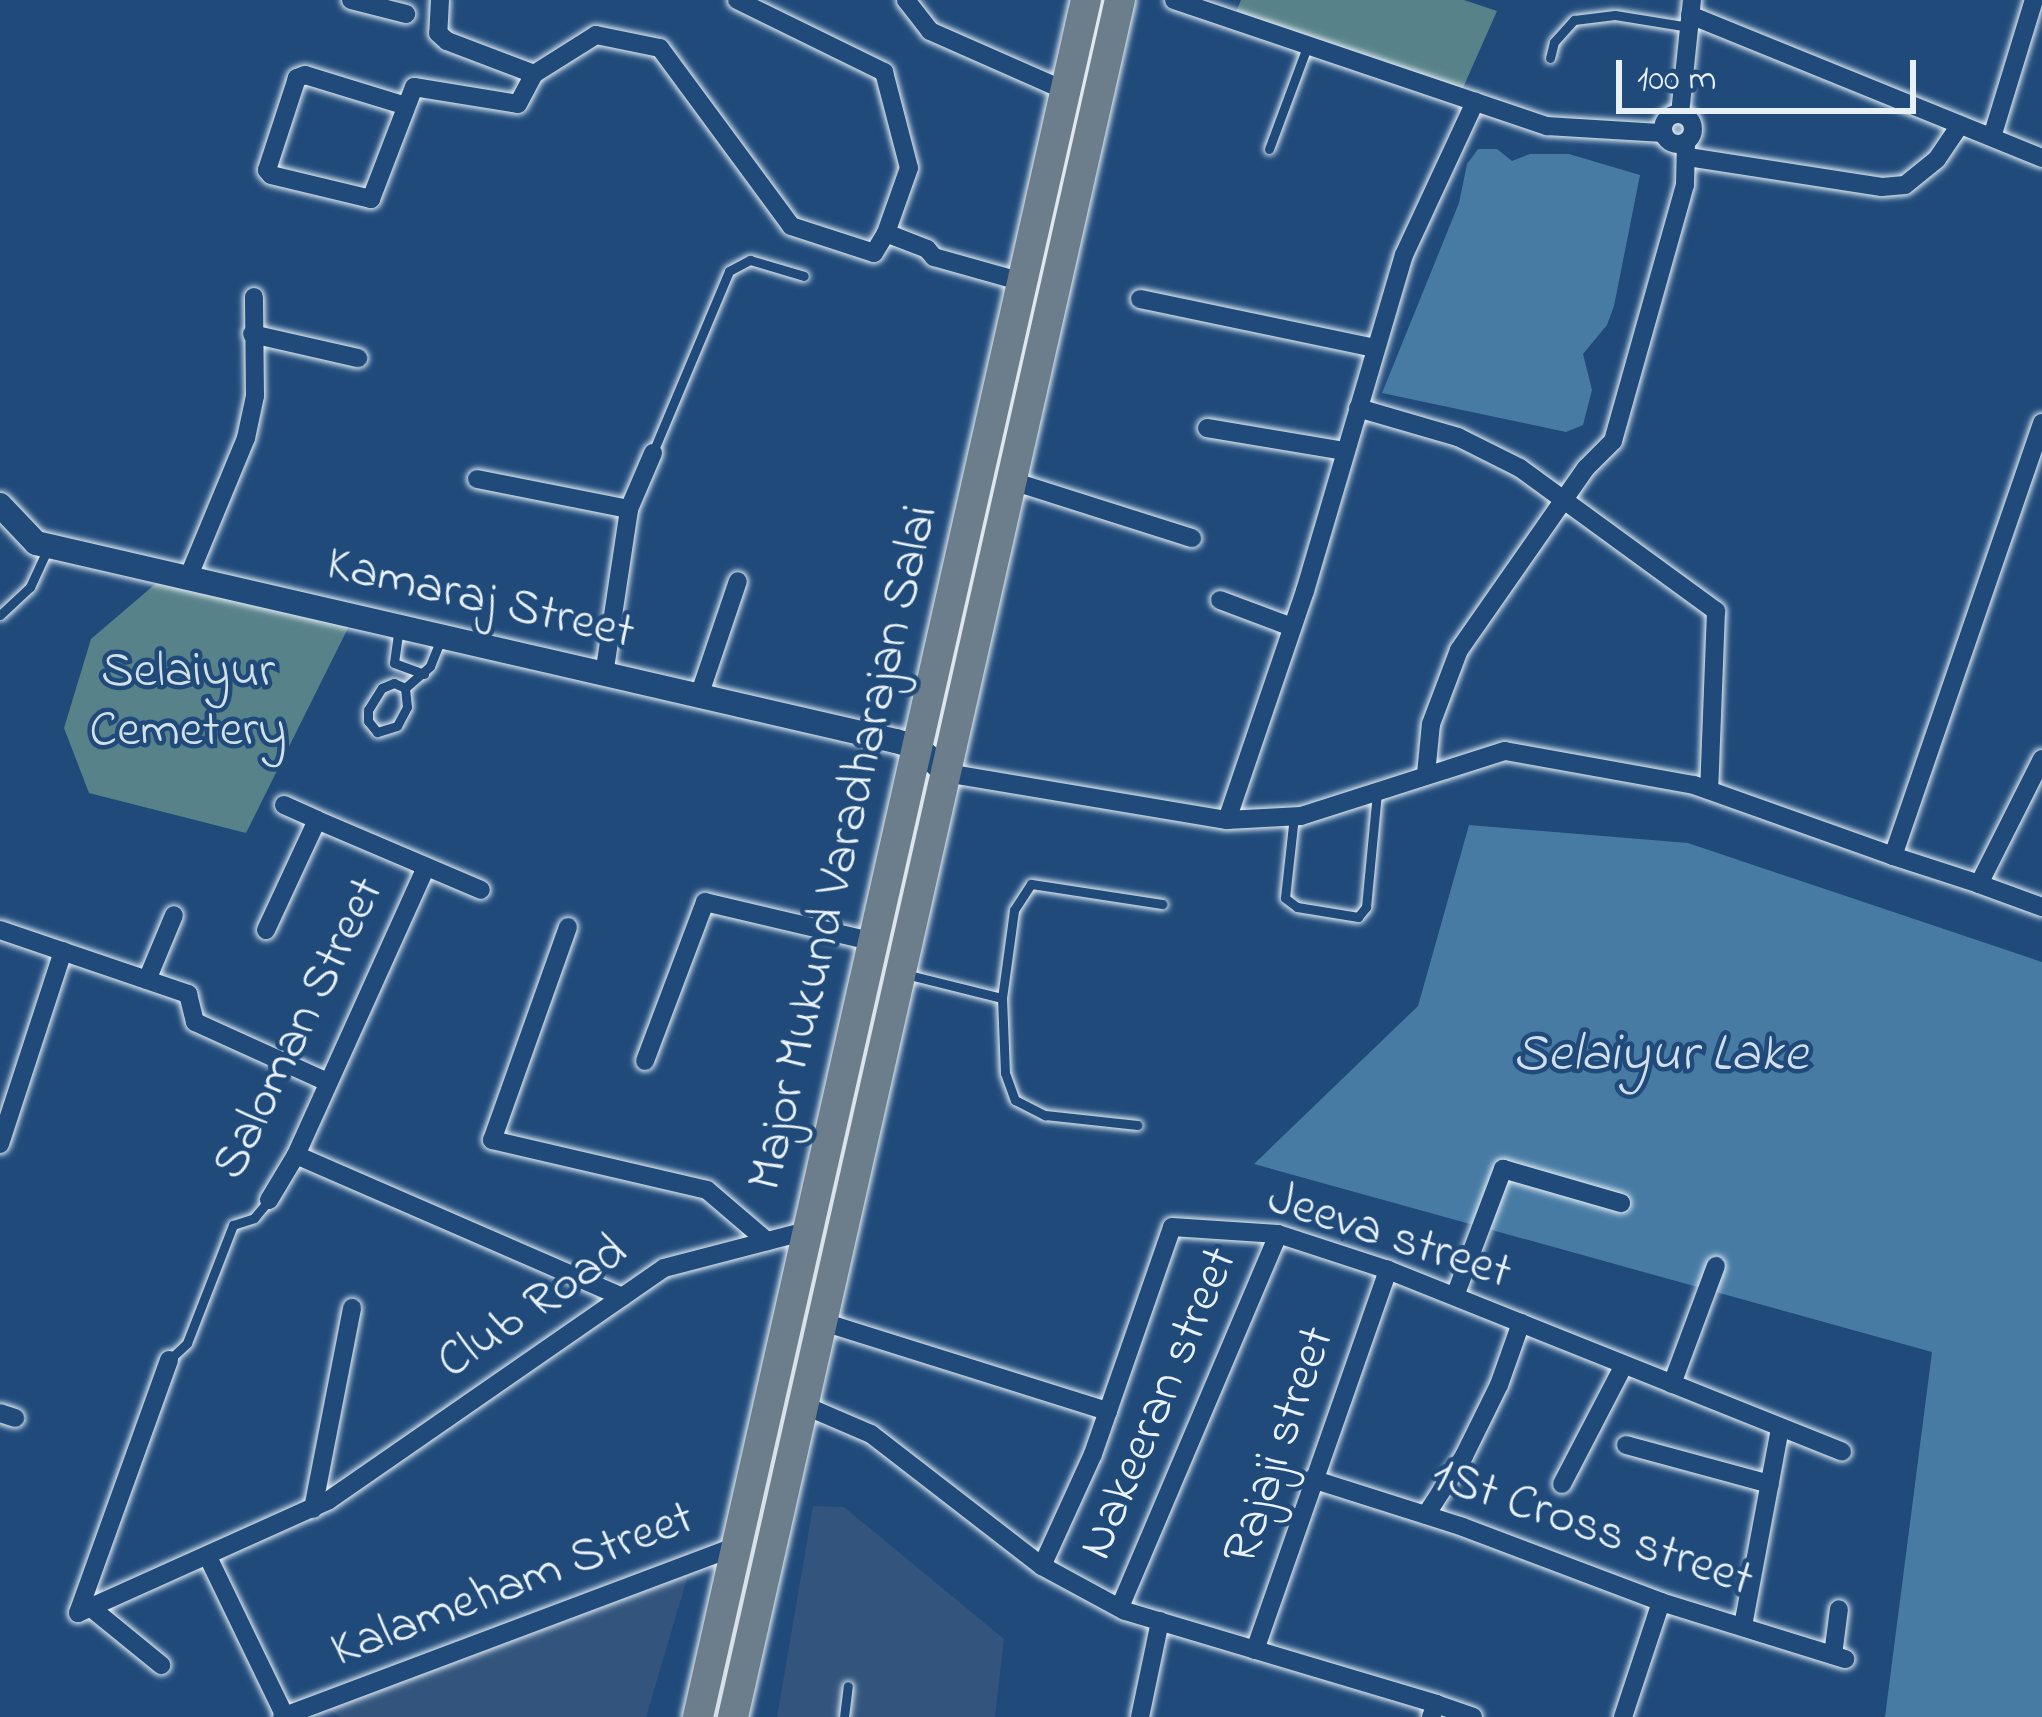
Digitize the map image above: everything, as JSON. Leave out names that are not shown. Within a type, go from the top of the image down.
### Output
[{"type":"main road","name":"Major Mukund Varadharajan Salai","points":[[698,1717],[1086,0]]},
{"type":"main road","name":"Major Mukund Varadharajan Salai","points":[[733,1717],[1120,0]]},
{"type":"street","points":[[351,0],[406,14]]},
{"type":"street","points":[[440,0],[438,33],[447,41],[533,74]]},
{"type":"street","points":[[403,105],[305,75],[298,78],[267,170],[271,176],[371,200],[403,105],[407,93],[422,85],[518,104],[533,74],[596,35],[660,49],[791,226],[874,253],[909,168],[884,72],[736,0]]},
{"type":"street","points":[[905,0],[930,31],[1066,91]]},
{"type":"street","points":[[1174,0],[1546,126],[1663,133],[1687,150],[1882,187],[1905,185],[1937,159],[1960,124]]},
{"type":"street","points":[[1992,137],[2034,0]]},
{"type":"street","points":[[1421,776],[1431,724],[1459,650],[1564,499],[1613,441],[1685,185],[1693,128],[1680,114],[1690,14],[2042,158]]},
{"type":"street","points":[[1226,820],[1305,591],[1404,255],[1475,102]]},
{"type":"street","points":[[1663,133],[1666,119],[1680,114]]},
{"type":"street","points":[[886,233],[927,249],[936,246],[979,260],[986,269],[1023,282]]},
{"type":"street","points":[[188,578],[246,438],[255,396],[254,297]]},
{"type":"street","points":[[1140,299],[1375,348]]},
{"type":"street","points":[[252,334],[358,358]]},
{"type":"street","points":[[1358,408],[1458,437],[1520,468],[1716,611],[1709,790]]},
{"type":"street","points":[[1893,856],[2042,423]]},
{"type":"street","points":[[1207,428],[1345,451]]},
{"type":"street","points":[[604,675],[629,509],[652,453]]},
{"type":"street","points":[[477,479],[629,509]]},
{"type":"street","points":[[1012,481],[1192,538]]},
{"type":"street","name":"Kamaraj Street","points":[[0,505],[36,543],[919,748],[946,773]]},
{"type":"street","points":[[699,696],[738,581]]},
{"type":"street","points":[[1220,600],[1292,627]]},
{"type":"street","points":[[946,773],[1226,820],[1294,816],[1505,752],[1709,790],[2042,907]]},
{"type":"street","points":[[1979,884],[2042,759]]},
{"type":"street","points":[[284,805],[482,890]]},
{"type":"street","points":[[266,929],[317,820]]},
{"type":"street","name":"Saloman Street","points":[[269,1200],[296,1155],[325,1082],[427,867]]},
{"type":"street","points":[[645,1060],[705,902],[874,942]]},
{"type":"street","points":[[147,980],[175,915]]},
{"type":"street","points":[[568,926],[492,1140],[707,1190],[767,1241]]},
{"type":"street","points":[[0,930],[188,994],[195,1022],[325,1082]]},
{"type":"street","points":[[0,1144],[63,951]]},
{"type":"street","points":[[296,1155],[622,1297]]},
{"type":"street","points":[[1454,1297],[1503,1169],[1621,1203]]},
{"type":"street","name":"Jeeva street","points":[[1042,1566],[1069,1515],[1172,1227],[1278,1234],[1388,1270],[1842,1452]]},
{"type":"street","name":"Club Road","points":[[84,1610],[321,1505],[664,1268],[806,1231]]},
{"type":"street","name":"Nakeeran street","points":[[1120,1607],[1278,1234]]},
{"type":"street","points":[[1672,1384],[1716,1266]]},
{"type":"street","name":"Rajaji street","points":[[1255,1650],[1388,1270]]},
{"type":"street","points":[[321,1505],[352,1308]]},
{"type":"street","points":[[820,1321],[1018,1378],[1108,1411]]},
{"type":"street","points":[[1426,1515],[1465,1456],[1499,1385],[1521,1323]]},
{"type":"street","name":"Saloman Street","points":[[84,1610],[169,1360]]},
{"type":"street","points":[[1562,1484],[1624,1365]]},
{"type":"street","points":[[801,1404],[871,1434],[1042,1566],[1120,1607],[1433,1710],[1473,1717]]},
{"type":"street","points":[[1743,1626],[1780,1428]]},
{"type":"street","points":[[1626,1445],[1769,1484]]},
{"type":"street","name":"1St Cross street","points":[[1312,1479],[1426,1515],[1661,1602],[1839,1657],[1839,1609]]},
{"type":"street","name":"Kalameham Street","points":[[283,1716],[772,1531]]},
{"type":"street","points":[[208,1557],[283,1716]]},
{"type":"street","points":[[1623,1717],[1661,1602]]},
{"type":"street","points":[[84,1610],[161,1664]]},
{"type":"street","points":[[1140,1717],[1160,1622]]},
{"type":"lane","points":[[1550,58],[1554,42],[1574,20],[1690,14]]},
{"type":"lane","points":[[1269,149],[1307,46]]},
{"type":"lane","points":[[652,453],[728,271],[750,260],[804,276]]},
{"type":"lane","points":[[0,615],[30,587],[49,546]]},
{"type":"lane","points":[[399,627],[394,663],[424,674]]},
{"type":"lane","points":[[405,688],[424,674],[442,637]]},
{"type":"lane","points":[[390,684],[405,688],[407,706],[400,722],[377,732],[368,721],[375,697],[390,684]]},
{"type":"lane","points":[[1294,816],[1285,898],[1297,907],[1358,917],[1366,907],[1386,788]]},
{"type":"lane","points":[[1137,1125],[1045,1115],[1015,1100],[1005,1073],[1002,998],[1014,910],[1031,884],[1162,904]]},
{"type":"lane","points":[[900,973],[1002,998]]},
{"type":"lane","name":"Saloman Street","points":[[169,1360],[188,1343],[233,1225],[254,1218],[269,1200]]},
{"type":"lane","points":[[844,1717],[848,1686]]},
{"type":"shaded area","points":[[813,1506],[844,1507],[1004,1639],[995,1717],[777,1717]]},
{"type":"shaded area","points":[[688,1575],[646,1717],[340,1717],[329,1709]]},
{"type":"green space","points":[[1241,0],[1464,0],[1497,11],[1462,90],[1236,12]]},
{"type":"green space","name":"Selaiyur Cemetery","points":[[160,580],[350,624],[246,833],[89,793],[64,728],[91,639]]},
{"type":"water","points":[[1478,149],[1497,149],[1512,161],[1530,154],[1569,154],[1640,175],[1614,306],[1607,325],[1583,354],[1592,390],[1583,425],[1566,432],[1382,393],[1459,203],[1467,164]]},
{"type":"water","name":"Selaiyur Lake","points":[[1469,825],[1688,843],[2042,962],[2042,1717],[1885,1717],[1932,1352],[1254,1164],[1418,1006]]}]
